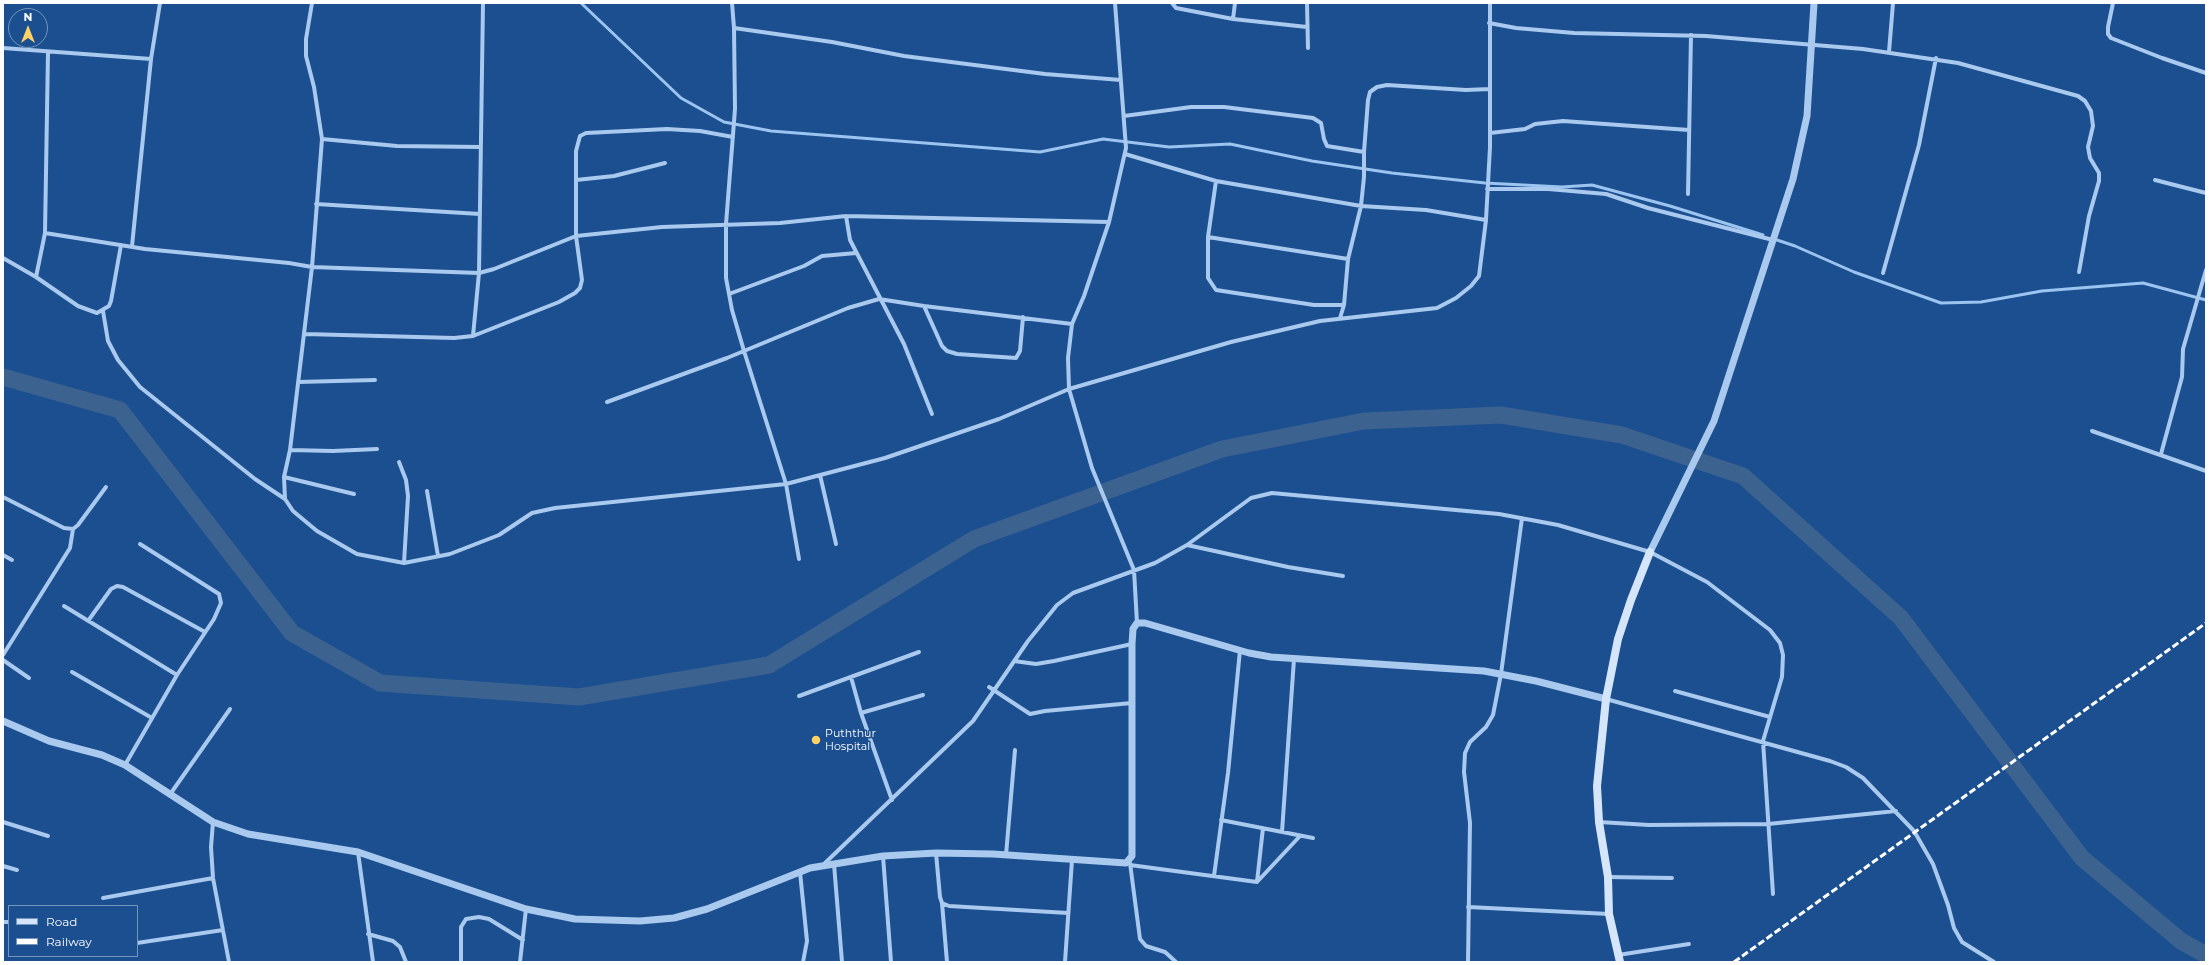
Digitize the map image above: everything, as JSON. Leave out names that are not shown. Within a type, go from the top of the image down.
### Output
[{"type":"main road","points":[[1619,958],[1609,914],[1608,877],[1599,822],[1598,786],[1606,699],[1618,639],[1631,600],[1650,552]]},
{"type":"street","points":[[132,246],[151,59],[160,3]]},
{"type":"street","points":[[285,499],[284,477],[290,450],[305,334],[322,139],[314,87],[306,56],[306,39],[312,3]]},
{"type":"street","points":[[473,336],[479,273],[483,3]]},
{"type":"street","points":[[732,3],[734,28],[735,109],[726,224],[726,278],[744,351],[786,484],[799,559]]},
{"type":"street","points":[[1114,3],[1126,148],[1109,222],[1084,296],[1072,324],[1068,358],[1069,389],[1077,418],[1107,504],[1134,570],[1137,623],[1133,629],[1132,644],[1132,856],[1130,863],[1140,939],[1146,946],[1165,952],[1176,962]]},
{"type":"street","points":[[1172,3],[1176,8],[1233,19],[1307,28]]},
{"type":"street","points":[[1233,19],[1235,3]]},
{"type":"street","points":[[1307,3],[1308,48]]},
{"type":"street","points":[[103,311],[108,341],[118,360],[140,387],[255,479],[285,499],[293,511],[318,531],[357,554],[404,563],[450,554],[499,535],[532,513],[555,508],[786,484],[885,458],[999,419],[1069,389],[1231,342],[1320,321],[1437,308],[1456,298],[1471,286],[1479,276],[1486,220],[1490,133],[1490,3]]},
{"type":"street","points":[[1650,552],[1714,421],[1793,179],[1807,116],[1814,3]]},
{"type":"street","points":[[1889,52],[1893,3]]},
{"type":"street","points":[[2113,3],[2108,26],[2108,34],[2111,38],[2206,73]]},
{"type":"street","points":[[1489,23],[1516,28],[1574,33],[1691,35],[1889,52],[1936,58],[2078,96],[2085,101],[2091,111],[2093,126],[2088,147],[2090,158],[2099,173],[2099,181],[2089,216],[2079,272]]},
{"type":"street","points":[[734,28],[832,42],[904,56],[1045,74],[1121,80]]},
{"type":"street","points":[[1688,194],[1691,35]]},
{"type":"street","points":[[3,48],[151,59]]},
{"type":"street","points":[[36,277],[45,233],[48,52]]},
{"type":"street","points":[[1883,273],[1919,145],[1936,58]]},
{"type":"street","points":[[1340,318],[1344,305],[1348,259],[1360,206],[1364,177],[1364,152],[1370,92],[1377,87],[1387,85],[1466,90],[1490,89]]},
{"type":"street","points":[[1124,116],[1191,107],[1224,107],[1314,118],[1321,122],[1324,139],[1327,146],[1364,152]]},
{"type":"street","points":[[1490,133],[1519,130],[1535,124],[1563,122],[1689,130]]},
{"type":"street","points":[[305,334],[454,338],[473,336],[560,302],[575,293],[580,288],[582,280],[576,236],[577,143],[580,136],[586,133],[667,129],[700,131],[733,137]]},
{"type":"street","points":[[322,139],[397,146],[480,147]]},
{"type":"street","points":[[1125,154],[1216,182],[1360,206],[1426,210],[1486,220]]},
{"type":"street","points":[[576,180],[614,176],[665,163]]},
{"type":"street","points":[[2155,180],[2206,193]]},
{"type":"street","points":[[1216,182],[1208,238],[1208,278],[1216,290],[1314,305],[1344,305]]},
{"type":"street","points":[[1487,191],[1548,189],[1606,194],[1648,208],[1773,240]]},
{"type":"street","points":[[316,204],[480,214]]},
{"type":"street","points":[[45,233],[172,252],[289,263],[312,267],[479,273],[494,269],[576,236],[662,227],[780,223],[846,216],[1109,222]]},
{"type":"street","points":[[846,216],[850,240],[879,299],[904,344],[932,414]]},
{"type":"street","points":[[1208,238],[1348,259]]},
{"type":"street","points":[[3,258],[36,277],[87,311],[103,311],[109,306],[111,301],[120,245]]},
{"type":"street","points":[[729,294],[804,266],[822,256],[856,253]]},
{"type":"street","points":[[2161,454],[2177,400],[2182,377],[2184,349],[2206,270]]},
{"type":"street","points":[[607,402],[744,351],[848,308],[879,299],[1072,324]]},
{"type":"street","points":[[924,306],[942,346],[947,351],[957,354],[1016,358],[1020,351],[1023,317]]},
{"type":"street","points":[[298,382],[375,380]]},
{"type":"street","points":[[2092,430],[2123,443],[2161,454],[2206,471]]},
{"type":"street","points":[[290,450],[333,451],[377,449]]},
{"type":"street","points":[[399,462],[406,480],[408,496],[404,563]]},
{"type":"street","points":[[820,475],[836,544]]},
{"type":"street","points":[[284,477],[354,494]]},
{"type":"street","points":[[3,655],[70,548],[73,529],[78,525],[106,487]]},
{"type":"street","points":[[427,491],[438,556]]},
{"type":"street","points":[[823,866],[973,721],[1014,661],[1057,604],[1073,593],[1154,563],[1187,545],[1251,498],[1272,493],[1499,514],[1558,525],[1650,552],[1707,582],[1770,630],[1780,643],[1783,655],[1782,677],[1763,741],[1773,894]]},
{"type":"street","points":[[3,497],[64,528],[73,529]]},
{"type":"street","points":[[1468,962],[1470,823],[1464,772],[1465,753],[1470,742],[1486,727],[1493,715],[1501,674],[1522,518]]},
{"type":"street","points":[[125,765],[177,675],[219,610],[221,603],[219,594],[140,544]]},
{"type":"street","points":[[1187,545],[1288,567],[1343,576]]},
{"type":"street","points":[[3,555],[12,560]]},
{"type":"street","points":[[88,621],[111,589],[117,586],[122,587],[205,632]]},
{"type":"street","points":[[64,606],[177,675]]},
{"type":"street","points":[[1137,623],[1145,622],[1240,650],[1271,657],[1456,668],[1501,674],[1606,699],[1763,741],[1846,767],[1863,778],[1914,831],[1933,864],[1948,905],[1954,928],[1962,942],[1994,962]]},
{"type":"street","points":[[1014,661],[1036,664],[1132,644]]},
{"type":"street","points":[[1214,876],[1240,650]]},
{"type":"street","points":[[799,696],[919,652]]},
{"type":"street","points":[[1282,832],[1294,659]]},
{"type":"street","points":[[3,660],[29,678]]},
{"type":"street","points":[[72,672],[152,718]]},
{"type":"street","points":[[851,676],[861,713],[892,800]]},
{"type":"street","points":[[989,687],[1030,714],[1045,711],[1132,703]]},
{"type":"street","points":[[1675,691],[1770,717]]},
{"type":"street","points":[[861,713],[923,695]]},
{"type":"street","points":[[171,793],[230,709]]},
{"type":"street","points":[[3,721],[49,741],[102,755],[125,765],[171,793],[213,822],[248,834],[358,852],[526,909],[575,919],[640,921],[674,918],[707,909],[800,872],[823,866],[883,856],[936,853],[1006,855],[1130,863],[1257,882]]},
{"type":"street","points":[[1006,855],[1015,750]]},
{"type":"street","points":[[1599,822],[1649,825],[1768,824],[1896,811]]},
{"type":"street","points":[[1221,820],[1313,838]]},
{"type":"street","points":[[3,822],[48,836]]},
{"type":"street","points":[[213,822],[210,847],[213,878],[229,962]]},
{"type":"street","points":[[1257,882],[1263,828]]},
{"type":"street","points":[[1257,882],[1300,836]]},
{"type":"street","points":[[358,852],[373,962]]},
{"type":"street","points":[[936,853],[947,962]]},
{"type":"street","points":[[883,856],[891,962]]},
{"type":"street","points":[[1065,962],[1072,860]]},
{"type":"street","points":[[834,864],[842,962]]},
{"type":"street","points":[[3,866],[17,870]]},
{"type":"street","points":[[800,872],[807,941],[803,962]]},
{"type":"street","points":[[1608,877],[1672,878]]},
{"type":"street","points":[[103,898],[213,878]]},
{"type":"street","points":[[942,903],[949,906],[981,909],[1068,913]]},
{"type":"street","points":[[1468,907],[1609,914]]},
{"type":"street","points":[[520,962],[526,909]]},
{"type":"street","points":[[461,962],[461,927],[466,919],[480,917],[489,919],[523,940]]},
{"type":"street","points":[[138,943],[223,930]]},
{"type":"street","points":[[368,934],[393,941],[400,947],[406,962]]},
{"type":"street","points":[[1619,958],[1689,944]]},
{"type":"waterway","points":[[581,3],[681,98],[724,122],[771,131],[1040,152],[1103,139],[1169,147],[1230,144],[1312,161],[1392,173],[1485,183],[1562,187],[1592,185],[1670,206],[1763,235]]},
{"type":"waterway","points":[[1774,239],[1795,246],[1854,272],[1941,303],[1981,302],[2042,291],[2143,283],[2206,300]]},
{"type":"waterway","points":[[3,377],[120,410],[292,633],[380,683],[579,697],[769,665],[974,539],[1222,449],[1364,421],[1501,415],[1622,435],[1743,476],[1901,618],[2082,858],[2181,941],[2206,955]]},
{"type":"railway","points":[[1734,962],[2206,623]]},
{"type":"place","name":"Puththur Hospital","points":[[816,740]]}]
